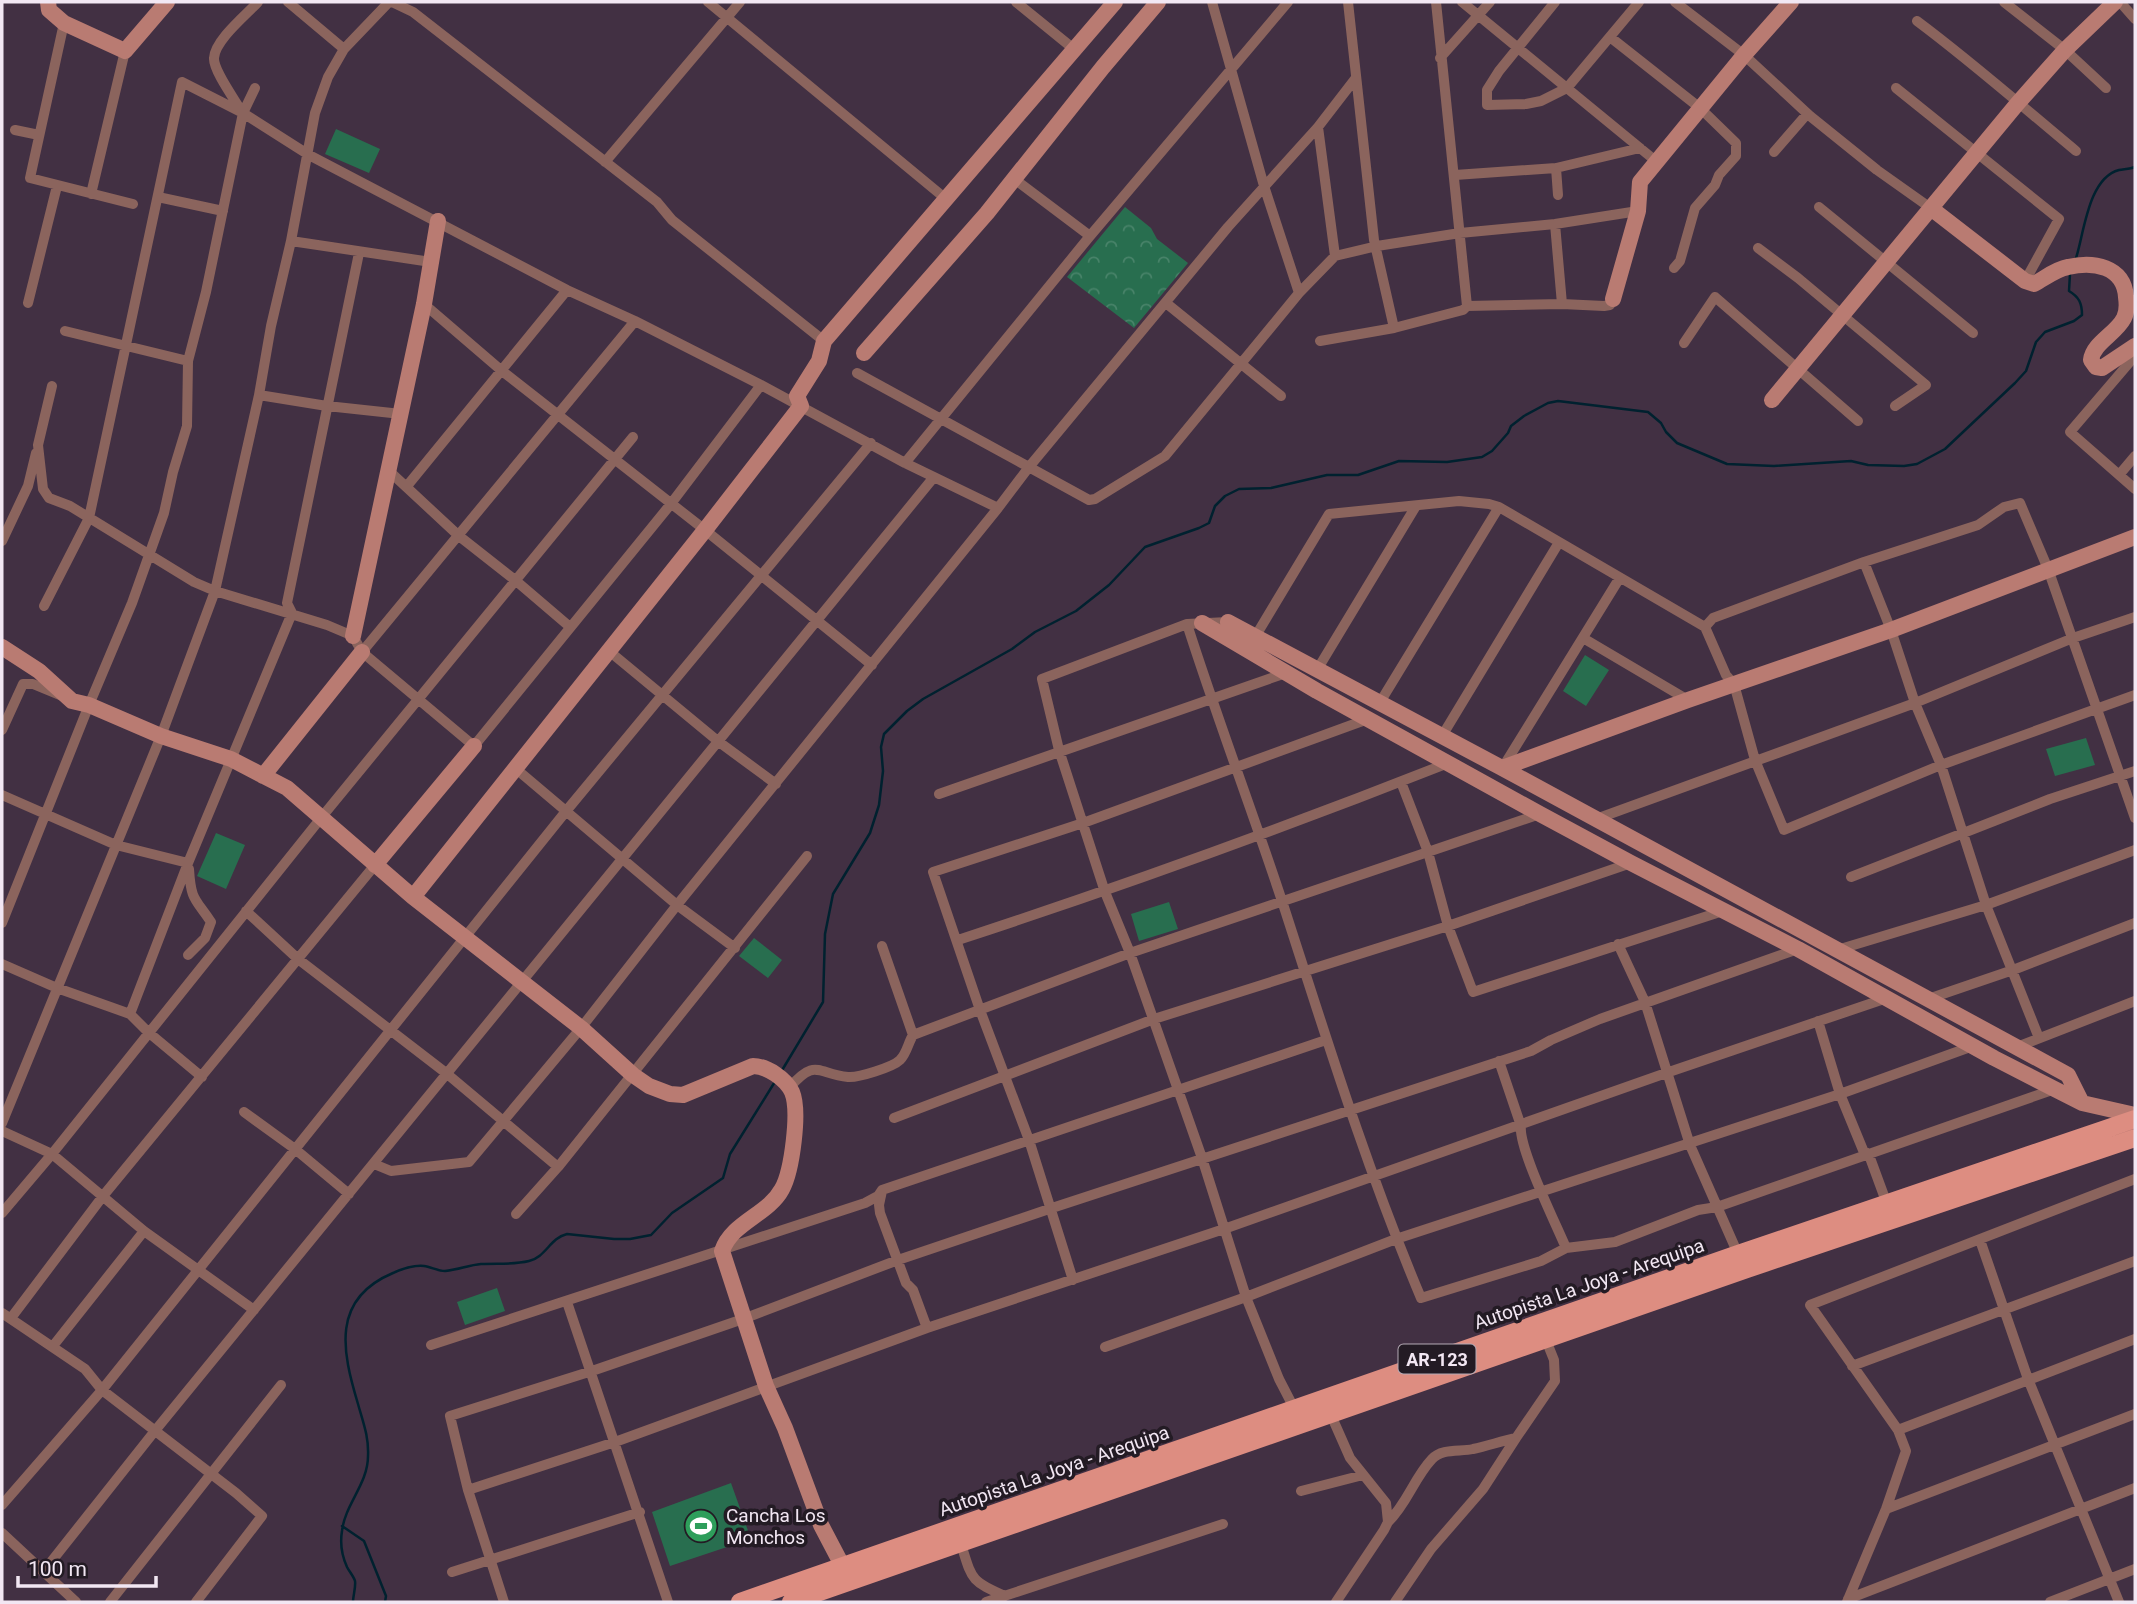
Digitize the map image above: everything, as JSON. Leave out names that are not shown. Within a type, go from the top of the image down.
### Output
[{"type":"main road","name":"Autopista La Joya - Arequipa","points":[[740,1602],[2135,1117]]},
{"type":"main road","name":"Autopista La Joya - Arequipa","points":[[791,1602],[1546,1340],[2134,1142]]},
{"type":"street","points":[[48,2],[49,9],[64,23],[125,51]]},
{"type":"street","points":[[91,194],[125,51],[167,2]]},
{"type":"street","points":[[243,113],[214,59],[219,45],[258,2]]},
{"type":"street","points":[[288,2],[344,49]]},
{"type":"street","points":[[2,1123],[161,736],[215,591],[259,395],[271,326],[309,155],[315,113],[328,77],[344,49],[390,2],[413,12],[657,202],[673,220],[824,341]]},
{"type":"street","points":[[413,12],[421,2]]},
{"type":"street","points":[[708,2],[946,199]]},
{"type":"street","points":[[605,162],[740,2]]},
{"type":"street","points":[[1016,2],[1074,50]]},
{"type":"street","points":[[801,406],[797,396],[819,362],[824,341],[1115,2]]},
{"type":"street","points":[[864,353],[987,213],[1158,2]]},
{"type":"street","points":[[1212,2],[1264,186],[1299,293]]},
{"type":"street","points":[[905,463],[1090,236],[1289,2]]},
{"type":"street","points":[[1348,2],[1355,79],[1377,246],[1394,328]]},
{"type":"street","points":[[1436,2],[1467,306]]},
{"type":"street","points":[[1462,2],[1480,14],[1657,162]]},
{"type":"street","points":[[1440,58],[1490,2]]},
{"type":"street","points":[[1555,2],[1518,46],[1487,90],[1488,105],[1541,101],[1567,88],[1639,2]]},
{"type":"street","points":[[1675,2],[1744,55],[1807,114],[1877,170],[2025,281],[2034,284],[2062,268],[2071,266],[2089,265],[2109,269],[2117,274],[2127,298],[2125,315],[2115,332],[2094,351],[2091,360],[2096,367],[2102,368],[2135,346]]},
{"type":"street","points":[[2004,2],[2065,50],[2106,88]]},
{"type":"street","points":[[1772,400],[1841,314],[2065,50],[2118,2],[2135,19]]},
{"type":"street","points":[[1320,341],[1394,328],[1463,310],[1467,306],[1609,305],[1638,211],[1640,182],[1788,3]]},
{"type":"street","points":[[1917,21],[1971,62],[2017,104],[2076,151]]},
{"type":"street","points":[[64,23],[30,178],[133,204]]},
{"type":"street","points":[[1609,37],[1700,108],[1736,143],[1736,156],[1695,208],[1680,261],[1674,268]]},
{"type":"street","points":[[374,1164],[391,1171],[469,1163],[581,1028],[1029,467],[1264,186],[1318,127],[1355,79]]},
{"type":"street","points":[[44,606],[89,518],[182,82],[243,113],[309,155],[567,290],[635,321],[905,463],[998,508]]},
{"type":"street","points":[[2,923],[45,815],[80,703],[132,603],[164,513],[187,426],[188,361],[206,292],[243,113],[255,88]]},
{"type":"street","points":[[1896,88],[2059,219],[2025,281]]},
{"type":"street","points":[[1774,152],[1807,114]]},
{"type":"street","points":[[1318,127],[1335,256]]},
{"type":"street","points":[[15,130],[39,135]]},
{"type":"street","points":[[1455,175],[1556,168],[1640,148]]},
{"type":"street","points":[[1556,168],[1558,195]]},
{"type":"street","points":[[1013,178],[1090,236]]},
{"type":"street","points":[[28,303],[57,186]]},
{"type":"street","points":[[158,197],[223,211]]},
{"type":"street","points":[[1819,207],[1973,332]]},
{"type":"street","points":[[857,373],[1089,500],[1095,499],[1165,456],[1299,293],[1335,256],[1377,246],[1460,233],[1555,224],[1638,211]]},
{"type":"street","points":[[438,221],[424,304],[354,636],[362,652],[474,746]]},
{"type":"street","points":[[1555,224],[1562,304]]},
{"type":"street","points":[[291,241],[431,262]]},
{"type":"street","points":[[1758,247],[1926,385],[1895,406]]},
{"type":"street","points":[[130,1014],[188,863],[292,613],[287,603],[359,253]]},
{"type":"street","points":[[408,486],[567,290]]},
{"type":"street","points":[[1684,343],[1715,297],[1858,421]]},
{"type":"street","points":[[1166,303],[1281,396]]},
{"type":"street","points":[[424,304],[502,371],[872,665]]},
{"type":"street","points":[[263,776],[635,321]]},
{"type":"street","points":[[65,331],[188,361]]},
{"type":"street","points":[[2135,356],[2070,432],[2135,489]]},
{"type":"street","points":[[196,1602],[261,1516],[236,1493],[102,1390],[85,1369],[6,1316],[670,505],[761,385]]},
{"type":"street","points":[[2,541],[28,486],[52,386]]},
{"type":"street","points":[[259,395],[401,414]]},
{"type":"street","points":[[413,897],[801,406]]},
{"type":"street","points":[[2,1213],[633,437]]},
{"type":"street","points":[[2,1505],[102,1390],[567,810],[871,443]]},
{"type":"street","points":[[38,445],[43,489],[49,498],[70,506],[180,575],[215,591],[292,613],[354,636]]},
{"type":"street","points":[[2119,475],[2135,456]]},
{"type":"street","points":[[388,470],[459,536],[570,627]]},
{"type":"street","points":[[43,1572],[446,1073],[934,477]]},
{"type":"street","points":[[1255,637],[1329,514],[1460,501],[1489,504],[1705,627],[1726,675],[1734,684],[1755,760],[1784,830],[1941,765],[2135,695]]},
{"type":"street","points":[[1705,627],[1713,618],[1864,562],[1978,525],[2004,507],[2020,503],[2048,569],[2135,818]]},
{"type":"street","points":[[1317,670],[1416,506]]},
{"type":"street","points":[[1379,704],[1499,508]]},
{"type":"street","points":[[1502,768],[1891,630],[2135,537]]},
{"type":"street","points":[[1442,736],[1558,544]]},
{"type":"street","points":[[1864,562],[1891,630],[1915,703],[1941,765],[1986,905],[2039,1038]]},
{"type":"street","points":[[1502,768],[1619,579]]},
{"type":"street","points":[[1596,819],[1915,703],[2073,638],[2135,617]]},
{"type":"street","points":[[1294,1408],[1279,1379],[1246,1297],[1154,1020],[1105,892],[1059,750],[1042,678],[1194,623],[1228,622],[2068,1075],[2082,1103]]},
{"type":"street","points":[[1194,623],[1540,814],[1797,949],[1973,1046],[2082,1103],[2135,1117]]},
{"type":"street","points":[[1194,623],[1212,700],[1282,900],[1326,1040],[1396,1239],[1421,1298],[1541,1261],[1566,1248],[1615,1242],[1698,1210],[1717,1207],[2055,1089]]},
{"type":"street","points":[[1584,638],[1688,700]]},
{"type":"street","points":[[2,648],[80,703]]},
{"type":"street","points":[[609,651],[719,742],[776,784]]},
{"type":"street","points":[[939,794],[1286,673]]},
{"type":"street","points":[[2,730],[23,684],[33,684],[161,736],[231,759],[287,788],[413,897],[581,1028],[649,1086],[670,1094],[683,1095],[753,1066],[760,1066],[776,1075],[793,1094],[794,1125],[787,1178],[782,1191],[741,1226],[724,1244],[722,1251],[766,1386],[785,1428],[821,1525],[844,1567]]},
{"type":"street","points":[[1073,1280],[1029,1140],[933,872],[1083,823],[1368,719]]},
{"type":"street","points":[[958,940],[1105,892],[1259,837],[1448,763]]},
{"type":"street","points":[[515,768],[677,905],[735,948]]},
{"type":"street","points":[[1850,877],[2050,799],[2135,771]]},
{"type":"street","points":[[1401,782],[1428,852],[1448,926],[1474,992],[1723,911]]},
{"type":"street","points":[[2,795],[116,845],[188,863]]},
{"type":"street","points":[[913,1035],[1130,953],[1540,814]]},
{"type":"street","points":[[1837,950],[1986,905],[2135,850]]},
{"type":"street","points":[[516,1214],[633,1075],[807,856]]},
{"type":"street","points":[[188,863],[194,901],[211,922],[205,939],[188,955]]},
{"type":"street","points":[[894,1118],[1154,1020],[1448,926],[1631,863]]},
{"type":"street","points":[[246,911],[298,959],[446,1073],[558,1167]]},
{"type":"street","points":[[1928,999],[2135,923]]},
{"type":"street","points":[[1618,944],[1645,1002],[1690,1145],[1738,1254]]},
{"type":"street","points":[[789,1088],[800,1075],[817,1069],[847,1077],[857,1076],[886,1069],[904,1057],[913,1035],[882,946]]},
{"type":"street","points":[[504,1602],[468,1490],[450,1416],[592,1371],[898,1260],[1052,1208],[1531,1051],[1573,1030],[1645,1002],[1797,949]]},
{"type":"street","points":[[2,964],[57,988],[130,1014],[202,1077]]},
{"type":"street","points":[[468,1490],[615,1442],[928,1328],[1224,1229],[1887,998]]},
{"type":"street","points":[[2017,1047],[2135,1001]]},
{"type":"street","points":[[1818,1021],[1840,1094],[1887,1204]]},
{"type":"street","points":[[431,1345],[865,1203],[878,1196],[882,1190],[1326,1040]]},
{"type":"street","points":[[1105,1347],[1246,1297],[1396,1239],[1690,1145],[1973,1046]]},
{"type":"street","points":[[1499,1061],[1521,1126],[1520,1134],[1566,1248]]},
{"type":"street","points":[[244,1112],[295,1149],[349,1194]]},
{"type":"street","points":[[2,1131],[52,1154],[144,1231],[254,1310]]},
{"type":"street","points":[[1847,1601],[1886,1509],[1906,1451],[1898,1430],[1810,1305],[1933,1255],[1980,1240],[2135,1179]]},
{"type":"street","points":[[882,1190],[880,1213],[928,1328]]},
{"type":"street","points":[[53,1346],[144,1231]]},
{"type":"street","points":[[1980,1240],[2028,1379],[2119,1602]]},
{"type":"street","points":[[1852,1366],[2135,1261]]},
{"type":"street","points":[[568,1302],[668,1602]]},
{"type":"street","points":[[1898,1430],[2135,1339]]},
{"type":"street","points":[[1395,1602],[1431,1549],[1483,1489],[1555,1381],[1554,1360],[1546,1340]]},
{"type":"street","points":[[110,1602],[281,1385]]},
{"type":"street","points":[[1886,1509],[2135,1414]]},
{"type":"street","points":[[1331,1415],[1350,1458],[1386,1503],[1388,1522]]},
{"type":"street","points":[[1336,1602],[1433,1458],[1450,1451],[1473,1449],[1516,1438]]},
{"type":"street","points":[[1301,1491],[1363,1475]]},
{"type":"street","points":[[1847,1601],[2135,1488]]},
{"type":"street","points":[[452,1572],[640,1512]]},
{"type":"street","points":[[986,1602],[1223,1524]]},
{"type":"street","points":[[2,1533],[76,1602]]},
{"type":"street","points":[[961,1544],[976,1582],[1005,1596]]},
{"type":"street","points":[[2050,1602],[2135,1569]]},
{"type":"green space","points":[[336,129],[380,149],[369,173],[325,154]]},
{"type":"green space","points":[[1125,207],[1151,228],[1157,239],[1188,263],[1134,328],[1067,277]]},
{"type":"green space","points":[[1585,655],[1609,670],[1586,706],[1563,691]]},
{"type":"green space","points":[[2086,738],[2095,765],[2055,776],[2046,749]]},
{"type":"green space","points":[[216,833],[245,845],[226,889],[197,876]]},
{"type":"green space","points":[[1169,902],[1178,929],[1139,941],[1131,914]]},
{"type":"green space","points":[[754,938],[782,960],[768,978],[739,956]]},
{"type":"green space","points":[[497,1288],[505,1311],[465,1325],[457,1302]]},
{"type":"green space","name":"Cancha Los Monchos","points":[[731,1483],[751,1539],[670,1566],[652,1512]]},
{"type":"waterway","points":[[2076,258],[2089,208],[2100,184],[2119,170],[2135,167]]},
{"type":"waterway","points":[[781,1072],[823,1002],[825,934],[833,894],[870,833],[879,805],[884,734],[923,699],[1012,649],[1035,632],[1076,611],[1109,585],[1145,547],[1209,523],[1215,506],[1225,496],[1239,489],[1271,488],[1327,475],[1358,475],[1399,461],[1447,462],[1482,457],[1492,451],[1511,426],[1524,416],[1548,403],[1558,401],[1648,412],[1677,443],[1727,464],[1774,466],[1851,461],[1868,465],[1917,464],[1945,449],[2015,383],[2026,371],[2036,342],[2045,332],[2074,321],[2082,315],[2079,301],[2069,291],[2070,274]]},
{"type":"waterway","points":[[353,1602],[355,1581],[345,1563],[341,1540],[344,1521],[364,1476],[368,1456],[367,1436],[352,1384],[346,1346],[346,1328],[350,1312],[359,1297],[373,1284],[412,1267],[424,1266],[445,1271],[481,1264],[529,1261],[540,1256],[556,1239],[567,1234],[614,1239],[651,1235],[672,1213],[723,1178],[730,1154],[776,1080]]},
{"type":"waterway","points":[[342,1526],[364,1541],[386,1596],[385,1602]]},
{"type":"place","name":"Cancha Los Monchos","points":[[701,1526]]}]
